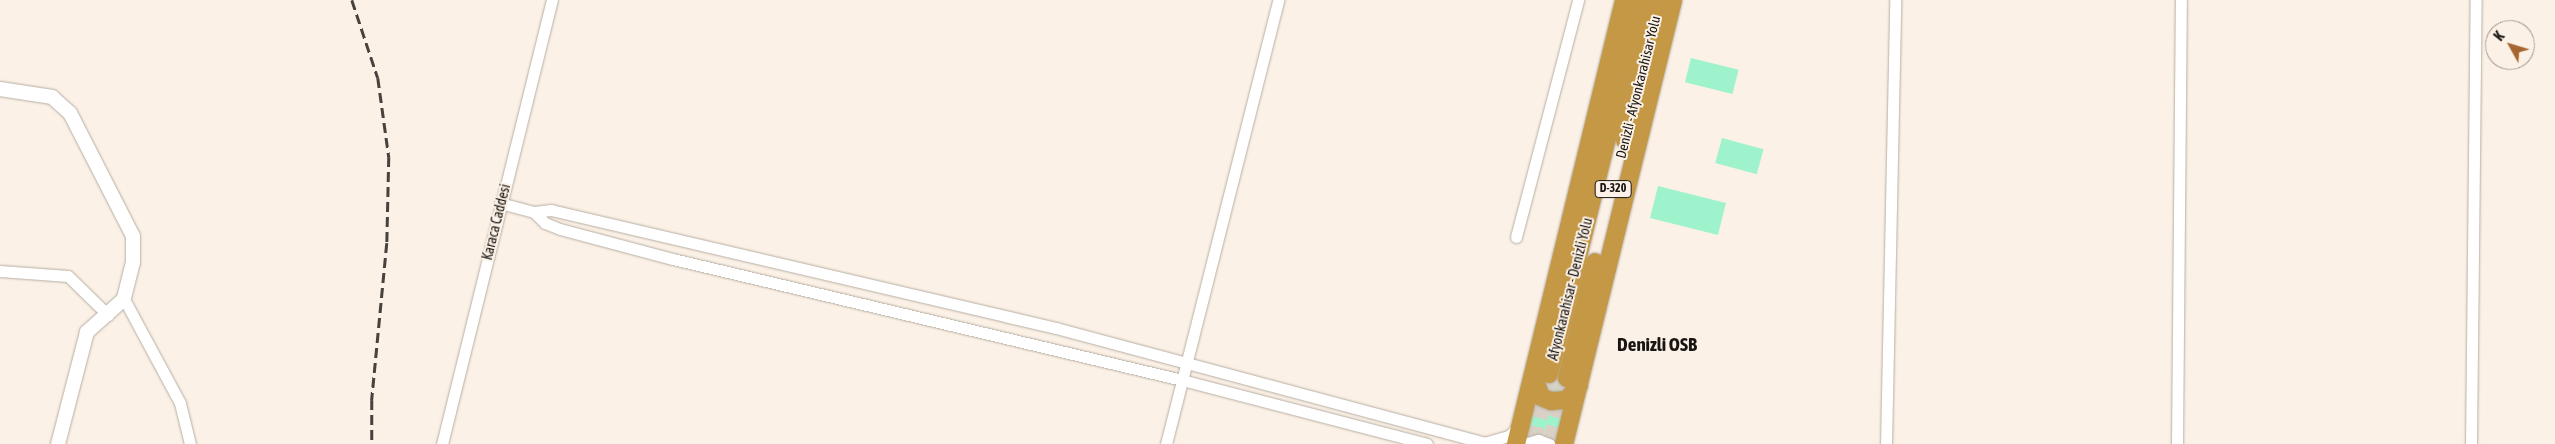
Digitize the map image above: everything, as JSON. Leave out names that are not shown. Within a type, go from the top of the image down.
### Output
[{"type":"highway","points":[[1516,444],[1521,424],[1541,375],[1624,0]]},
{"type":"highway","name":"Afyonkarahisar - Denizli Yolu","points":[[1541,375],[1641,0]]},
{"type":"highway","name":"Denizli - Afyonkarahisar Yolu","points":[[1573,381],[1659,0]]},
{"type":"highway","points":[[1541,375],[1541,397],[1551,401],[1567,400],[1673,0]]},
{"type":"highway","points":[[1561,443],[1573,381]]},
{"type":"street","name":"Karaca Caddesi","points":[[442,444],[500,203],[552,0]]},
{"type":"street","points":[[1166,444],[1278,0]]},
{"type":"street","points":[[1516,238],[1578,0]]},
{"type":"street","points":[[1886,444],[1895,0]]},
{"type":"street","points":[[2177,444],[2181,0]]},
{"type":"street","points":[[2471,444],[2476,0]]},
{"type":"street","points":[[0,89],[52,97],[70,113],[133,236],[133,262],[124,299],[87,332],[58,444]]},
{"type":"street","points":[[500,203],[534,212],[551,210],[1188,362],[1489,443],[1509,436],[1521,424]]},
{"type":"street","points":[[534,212],[545,223],[560,229],[673,259],[1182,380],[1427,444]]},
{"type":"street","points":[[0,271],[68,276],[108,315]]},
{"type":"street","points":[[124,299],[180,403],[190,444]]},
{"type":"street","points":[[1524,444],[1538,440],[1561,443]]},
{"type":"green space","points":[[1691,58],[1739,70],[1732,94],[1685,82]]},
{"type":"green space","points":[[1722,138],[1764,149],[1757,174],[1715,163]]},
{"type":"green space","points":[[1658,186],[1726,203],[1718,235],[1650,218]]},
{"type":"green space","points":[[1541,372],[1573,380],[1562,396],[1543,392]]},
{"type":"green space","points":[[1533,395],[1568,404],[1560,437],[1525,428]]},
{"type":"tunnel","points":[[1532,444],[1549,374]]},
{"type":"tunnel","points":[[1551,444],[1567,378]]},
{"type":"railway","points":[[352,0],[378,78],[389,157],[387,243],[372,400],[372,444]]},
{"type":"district","name":"Denizli OSB","points":[[1657,345]]}]
